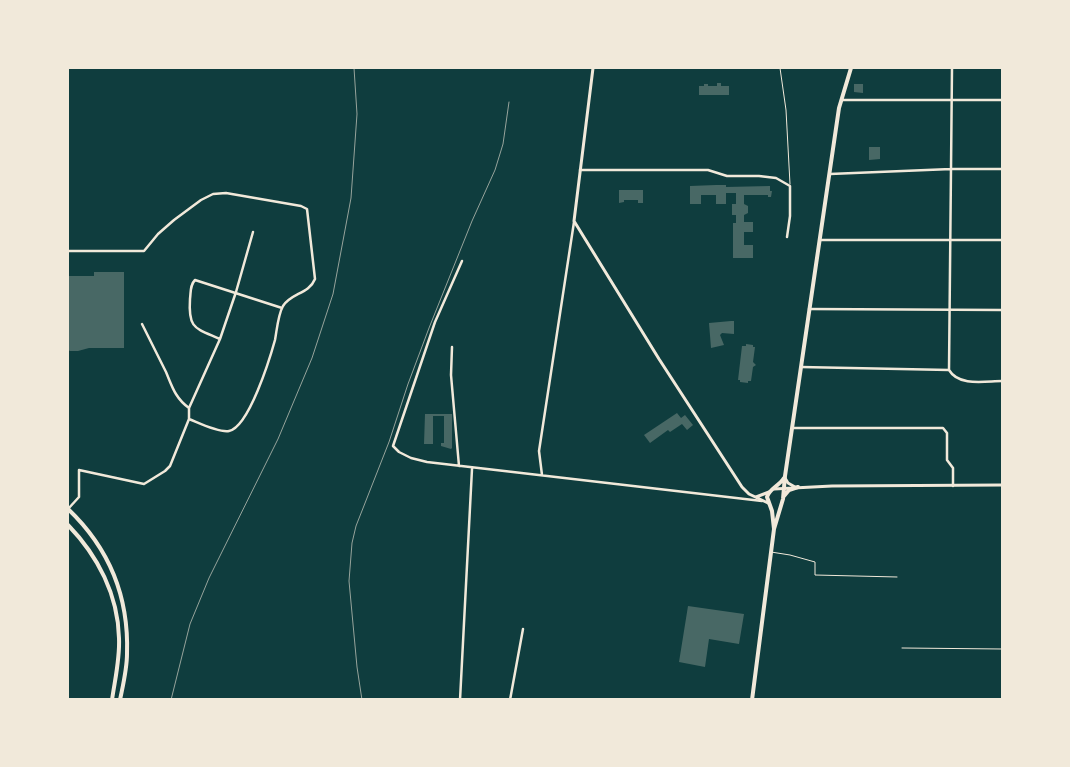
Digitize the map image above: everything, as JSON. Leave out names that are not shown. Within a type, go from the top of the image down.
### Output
[{"type":"main road","points":[[752,700],[774,529],[783,498],[809,309],[841,100],[851,68]]},
{"type":"main road","points":[[774,529],[773,515],[767,497],[769,492],[785,477]]},
{"type":"main road","points":[[768,503],[776,506],[789,490],[798,487]]},
{"type":"main road","points":[[774,489],[781,492],[783,498]]},
{"type":"main road","points":[[68,509],[92,536],[105,556],[116,578],[123,599],[127,626],[127,656],[120,700]]},
{"type":"main road","points":[[68,525],[94,558],[108,583],[116,608],[119,638],[112,700]]},
{"type":"street","points":[[542,475],[539,451],[574,221],[593,68]]},
{"type":"street","points":[[952,68],[950,101],[949,370],[952,376],[967,381],[1002,381]]},
{"type":"street","points":[[841,100],[1002,100]]},
{"type":"street","points":[[830,174],[1002,169]]},
{"type":"street","points":[[580,170],[708,170],[727,176],[776,178],[790,186],[790,216],[787,237]]},
{"type":"street","points":[[68,251],[144,251],[158,234],[186,211],[201,200],[218,193],[301,206],[308,209],[315,279],[312,287],[289,300],[282,308],[261,384],[240,424],[227,432],[189,419]]},
{"type":"street","points":[[574,221],[654,351],[742,487],[755,498],[768,503]]},
{"type":"street","points":[[68,509],[79,497],[78,470],[141,484],[146,483],[165,471],[174,460],[189,419],[189,408],[220,339],[253,232]]},
{"type":"street","points":[[820,240],[1002,240]]},
{"type":"street","points":[[462,261],[435,322],[393,446],[399,452],[410,458],[472,468],[768,503]]},
{"type":"street","points":[[220,339],[197,329],[190,316],[191,286],[193,282],[198,280],[282,308]]},
{"type":"street","points":[[809,309],[1002,310]]},
{"type":"street","points":[[142,324],[174,392],[183,404],[189,408]]},
{"type":"street","points":[[452,347],[451,376],[459,466]]},
{"type":"street","points":[[801,367],[949,370]]},
{"type":"street","points":[[792,428],[941,427],[947,433],[947,460],[953,468],[953,486]]},
{"type":"street","points":[[460,700],[472,468]]},
{"type":"street","points":[[785,477],[789,484],[798,487]]},
{"type":"street","points":[[774,489],[798,487],[1002,486]]},
{"type":"street","points":[[748,500],[769,492]]},
{"type":"street","points":[[510,700],[523,629]]},
{"type":"lane","points":[[780,68],[786,110],[790,186]]},
{"type":"lane","points":[[771,552],[815,562],[815,575],[897,577]]},
{"type":"lane","points":[[902,648],[1002,649]]},
{"type":"building","points":[[717,83],[721,83],[721,86],[729,86],[729,95],[699,95],[699,86],[708,84],[708,86],[717,86]]},
{"type":"building","points":[[854,84],[863,84],[863,93],[854,92]]},
{"type":"building","points":[[869,147],[880,147],[880,159],[869,160]]},
{"type":"building","points":[[726,185],[726,187],[770,186],[770,191],[772,191],[771,197],[768,197],[768,195],[744,195],[744,204],[748,206],[748,213],[744,215],[744,222],[753,222],[753,232],[744,232],[744,245],[753,245],[753,258],[733,258],[733,223],[736,223],[736,215],[732,215],[732,204],[736,204],[736,193],[726,193],[726,204],[716,204],[716,195],[701,195],[701,204],[690,204],[690,186]]},
{"type":"building","points":[[619,190],[643,190],[643,203],[638,203],[638,200],[624,200],[624,202],[619,203]]},
{"type":"building","points":[[94,272],[124,272],[124,348],[89,348],[70,351],[68,350],[68,276],[94,276]]},
{"type":"building","points":[[734,321],[734,334],[722,333],[720,335],[724,345],[711,348],[709,323]]},
{"type":"building","points":[[746,344],[755,347],[753,362],[756,365],[753,367],[751,381],[748,381],[748,383],[738,380],[742,346],[746,346]]},
{"type":"building","points":[[677,413],[681,418],[685,415],[693,425],[687,430],[682,424],[670,432],[668,430],[650,443],[644,435]]},
{"type":"building","points":[[425,414],[452,414],[451,449],[441,446],[441,443],[444,443],[444,416],[433,416],[433,444],[424,444]]},
{"type":"building","points":[[688,606],[744,614],[739,644],[709,639],[705,667],[679,662]]},
{"type":"railway","points":[[171,700],[190,624],[209,578],[278,439],[312,358],[333,294],[351,198],[357,114],[354,68]]},
{"type":"railway","points":[[362,700],[349,581],[352,543],[356,526],[389,442],[429,328],[472,221],[495,170],[503,144],[509,102]]}]
